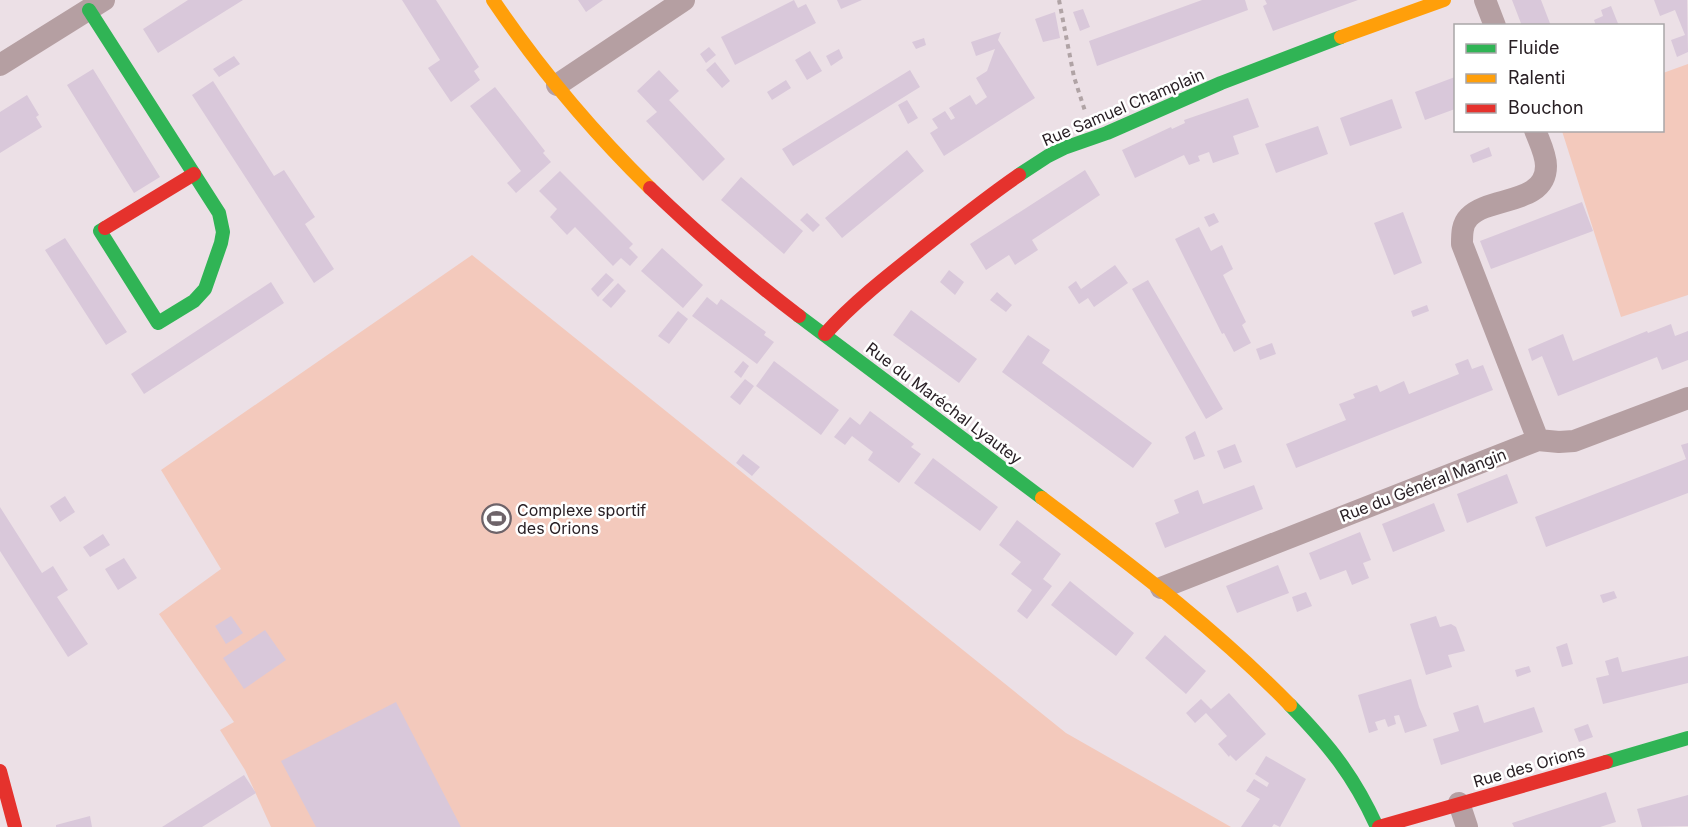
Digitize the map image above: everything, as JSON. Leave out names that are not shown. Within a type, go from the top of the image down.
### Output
[{"type":"street","name":"Rue du Maréchal Lyautey","points":[[493,0],[529,52],[557,86],[623,162],[677,214],[765,290],[1161,588],[1229,644],[1313,730],[1347,771],[1378,827]]},
{"type":"street","points":[[557,86],[684,0]]},
{"type":"street","name":"Rue Samuel Champlain","points":[[825,334],[861,298],[945,230],[1048,156],[1113,131],[1240,75],[1444,0]]},
{"type":"street","points":[[1485,0],[1494,24]]},
{"type":"street","points":[[0,66],[96,5],[219,213],[222,223],[221,243],[208,282],[201,295],[158,323],[100,231],[194,174]]},
{"type":"street","points":[[1536,132],[1545,155],[1546,166],[1545,176],[1540,186],[1531,192],[1469,216],[1464,224],[1462,244],[1538,440]]},
{"type":"street","name":"Rue du Général Mangin","points":[[1161,588],[1538,440],[1574,441],[1688,398]]},
{"type":"street","name":"Rue des Orions","points":[[1378,827],[1688,738]]},
{"type":"street","points":[[0,771],[15,827]]},
{"type":"street","points":[[1459,803],[1467,827]]},
{"type":"path","points":[[1059,0],[1074,77],[1094,137]]},
{"type":"shaded area","points":[[1688,64],[1688,295],[1621,317],[1562,132],[1664,132],[1664,73]]},
{"type":"shaded area","name":"Complexe sportif des Orions","points":[[472,255],[1066,733],[1231,827],[271,827],[245,770],[220,730],[234,722],[159,614],[221,569],[161,470]]},
{"type":"building","points":[[188,0],[243,0],[158,53],[143,29]]},
{"type":"building","points":[[402,0],[436,0],[479,67],[474,71],[480,80],[451,102],[428,68],[440,60]]},
{"type":"building","points":[[578,0],[603,0],[586,12]]},
{"type":"building","points":[[794,0],[798,8],[806,4],[816,23],[735,65],[721,37]]},
{"type":"building","points":[[837,0],[862,0],[841,9]]},
{"type":"building","points":[[1202,0],[1245,0],[1248,10],[1097,66],[1089,41]]},
{"type":"building","points":[[1265,0],[1358,0],[1273,31],[1263,6],[1267,4]]},
{"type":"building","points":[[1512,0],[1541,0],[1550,24],[1521,24]]},
{"type":"building","points":[[1654,0],[1687,0],[1688,52],[1677,57],[1671,40],[1685,35],[1675,10],[1660,16]]},
{"type":"building","points":[[1611,6],[1618,24],[1595,24],[1594,20],[1603,16],[1601,10]]},
{"type":"building","points":[[1083,9],[1090,27],[1080,31],[1073,12]]},
{"type":"building","points":[[1055,12],[1060,38],[1043,42],[1035,19]]},
{"type":"building","points":[[1001,32],[998,40],[1035,98],[944,156],[930,133],[938,128],[932,119],[945,111],[951,120],[955,118],[949,108],[970,95],[976,105],[987,97],[976,78],[987,71],[995,49],[976,56],[971,42]]},
{"type":"building","points":[[924,38],[926,45],[916,49],[912,42]]},
{"type":"building","points":[[709,47],[716,55],[706,63],[700,54]]},
{"type":"building","points":[[839,49],[843,58],[831,66],[826,56]]},
{"type":"building","points":[[810,51],[822,71],[807,80],[795,60]]},
{"type":"building","points":[[234,56],[240,64],[219,77],[213,69]]},
{"type":"building","points":[[715,62],[730,81],[722,88],[706,70]]},
{"type":"building","points":[[93,69],[160,177],[134,193],[67,85]]},
{"type":"building","points":[[659,70],[679,91],[669,100],[725,159],[703,181],[646,121],[657,112],[637,91]]},
{"type":"building","points":[[910,70],[920,87],[793,166],[782,149]]},
{"type":"building","points":[[1454,77],[1454,109],[1425,120],[1415,92]]},
{"type":"building","points":[[786,80],[791,88],[772,100],[767,92]]},
{"type":"building","points":[[213,81],[274,176],[284,170],[315,217],[305,224],[334,269],[314,283],[192,95]]},
{"type":"building","points":[[495,87],[551,162],[516,193],[507,183],[521,171],[470,106]]},
{"type":"building","points":[[27,95],[39,115],[36,117],[42,127],[0,153],[0,112]]},
{"type":"building","points":[[1248,98],[1259,127],[1233,136],[1239,154],[1213,163],[1209,152],[1198,156],[1200,161],[1189,165],[1184,155],[1135,178],[1122,150],[1171,127],[1172,129],[1185,123],[1184,120]]},
{"type":"building","points":[[1392,99],[1402,128],[1350,146],[1340,118]]},
{"type":"building","points":[[907,100],[918,118],[908,124],[898,105]]},
{"type":"building","points":[[1318,126],[1328,154],[1276,173],[1265,144]]},
{"type":"building","points":[[1489,147],[1492,156],[1473,163],[1470,155]]},
{"type":"building","points":[[907,150],[924,171],[842,238],[825,218]]},
{"type":"building","points":[[1085,170],[1100,195],[1032,240],[1038,250],[1015,265],[1009,255],[986,270],[970,244]]},
{"type":"building","points":[[560,171],[633,244],[629,248],[638,257],[630,266],[621,258],[613,266],[575,227],[567,235],[550,217],[557,209],[539,191]]},
{"type":"building","points":[[741,177],[803,231],[784,254],[721,200]]},
{"type":"building","points":[[1582,202],[1593,231],[1491,269],[1480,241]]},
{"type":"building","points":[[1403,212],[1422,263],[1394,275],[1374,223]]},
{"type":"building","points":[[807,213],[820,225],[813,232],[800,220]]},
{"type":"building","points":[[1214,213],[1219,222],[1209,227],[1204,217]]},
{"type":"building","points":[[1199,227],[1211,251],[1222,245],[1233,269],[1223,275],[1246,322],[1242,325],[1251,343],[1234,352],[1224,333],[1222,334],[1175,239]]},
{"type":"building","points":[[65,238],[127,332],[106,345],[45,250]]},
{"type":"building","points":[[662,248],[703,285],[683,308],[641,271]]},
{"type":"building","points":[[1115,265],[1128,283],[1094,307],[1088,298],[1079,304],[1068,287],[1076,281],[1081,289]]},
{"type":"building","points":[[949,270],[964,282],[955,295],[940,282]]},
{"type":"building","points":[[606,273],[614,280],[598,297],[591,289]]},
{"type":"building","points":[[1148,280],[1223,409],[1206,419],[1132,289]]},
{"type":"building","points":[[271,282],[284,303],[144,394],[131,374]]},
{"type":"building","points":[[618,283],[626,291],[611,308],[602,300]]},
{"type":"building","points":[[997,292],[1012,305],[1006,312],[990,300]]},
{"type":"building","points":[[707,297],[717,305],[721,299],[766,332],[764,335],[774,342],[757,364],[692,316]]},
{"type":"building","points":[[1427,305],[1429,311],[1413,317],[1411,311]]},
{"type":"building","points":[[911,310],[977,359],[959,383],[893,335]]},
{"type":"building","points":[[678,311],[688,319],[669,344],[658,336]]},
{"type":"building","points":[[1671,324],[1675,336],[1688,331],[1688,360],[1662,370],[1657,357],[1558,396],[1542,356],[1532,361],[1528,349],[1563,334],[1573,361],[1647,331],[1648,333]]},
{"type":"building","points":[[1028,335],[1050,350],[1042,363],[1152,443],[1133,468],[1002,372]]},
{"type":"building","points":[[1272,343],[1276,354],[1260,360],[1256,349]]},
{"type":"building","points":[[1468,359],[1472,369],[1483,365],[1493,390],[1296,468],[1286,444],[1346,420],[1339,404],[1355,398],[1353,394],[1377,385],[1380,392],[1404,381],[1409,394],[1459,374],[1455,364]]},
{"type":"building","points":[[743,361],[749,366],[741,378],[734,372]]},
{"type":"building","points":[[774,361],[839,410],[821,435],[756,386]]},
{"type":"building","points":[[745,379],[754,386],[740,405],[730,397]]},
{"type":"building","points":[[870,411],[914,444],[911,447],[921,454],[899,483],[868,460],[873,452],[852,436],[845,445],[834,437],[850,417],[860,425]]},
{"type":"building","points":[[1195,431],[1205,456],[1194,460],[1185,437]]},
{"type":"building","points":[[1688,443],[1688,493],[1546,547],[1535,517],[1686,459],[1681,445]]},
{"type":"building","points":[[1235,444],[1242,462],[1224,469],[1217,451]]},
{"type":"building","points":[[743,454],[760,467],[752,476],[736,463]]},
{"type":"building","points":[[933,458],[998,507],[980,531],[914,483]]},
{"type":"building","points":[[1507,474],[1518,503],[1467,523],[1457,494]]},
{"type":"building","points":[[1254,485],[1263,509],[1165,548],[1155,523],[1179,513],[1174,500],[1198,490],[1203,504]]},
{"type":"building","points":[[65,496],[75,512],[60,522],[50,506]]},
{"type":"building","points":[[1434,503],[1445,531],[1393,552],[1382,524]]},
{"type":"building","points":[[0,507],[42,573],[53,566],[68,590],[57,597],[88,644],[68,657],[0,551]]},
{"type":"building","points":[[1017,520],[1061,554],[1043,579],[1052,586],[1027,619],[1017,611],[1032,590],[1011,574],[1021,562],[999,545]]},
{"type":"building","points":[[1360,532],[1371,560],[1363,563],[1369,578],[1352,585],[1346,570],[1320,580],[1309,553]]},
{"type":"building","points":[[103,534],[110,545],[90,557],[83,547]]},
{"type":"building","points":[[124,558],[137,578],[118,590],[105,569]]},
{"type":"building","points":[[1278,565],[1289,593],[1237,613],[1226,586]]},
{"type":"building","points":[[1070,581],[1134,633],[1116,656],[1051,605]]},
{"type":"building","points":[[1614,591],[1617,598],[1603,603],[1600,595]]},
{"type":"building","points":[[1306,592],[1312,606],[1297,612],[1292,597]]},
{"type":"building","points":[[231,616],[243,633],[226,644],[215,626]]},
{"type":"building","points":[[1436,616],[1440,627],[1451,624],[1456,627],[1465,651],[1448,655],[1452,667],[1426,675],[1410,624]]},
{"type":"building","points":[[265,630],[286,660],[244,689],[223,658]]},
{"type":"building","points":[[1165,635],[1206,671],[1186,694],[1145,658]]},
{"type":"building","points":[[1567,643],[1573,664],[1562,667],[1556,647]]},
{"type":"building","points":[[1688,656],[1688,683],[1603,704],[1596,678],[1609,675],[1605,661],[1618,657],[1622,672]]},
{"type":"building","points":[[1529,666],[1531,672],[1517,677],[1515,670]]},
{"type":"building","points":[[1411,679],[1427,726],[1405,733],[1399,715],[1394,716],[1396,724],[1388,727],[1385,719],[1375,722],[1378,730],[1369,733],[1358,695]]},
{"type":"building","points":[[1229,693],[1266,734],[1236,761],[1230,755],[1229,757],[1218,744],[1227,736],[1206,713],[1195,723],[1186,713],[1201,699],[1211,709]]},
{"type":"building","points":[[396,702],[461,827],[316,827],[281,761]]},
{"type":"building","points":[[1478,705],[1484,723],[1534,707],[1543,732],[1441,765],[1433,739],[1459,731],[1453,713]]},
{"type":"building","points":[[1588,724],[1593,737],[1579,742],[1574,729]]},
{"type":"building","points":[[1266,756],[1306,779],[1280,827],[1274,824],[1272,827],[1241,827],[1260,799],[1246,791],[1254,779],[1267,787],[1269,783],[1255,774]]},
{"type":"building","points":[[244,775],[256,793],[202,827],[162,827]]},
{"type":"building","points":[[1606,792],[1616,822],[1600,827],[1514,827],[1512,823]]},
{"type":"building","points":[[1688,795],[1688,826],[1642,827],[1637,809]]},
{"type":"building","points":[[90,816],[92,827],[56,827],[56,825]]},
{"type":"traffic: fast","points":[[89,10],[219,213],[223,232],[205,289],[194,301],[158,323],[100,231],[105,228]]},
{"type":"traffic: fast","points":[[1019,175],[1064,148],[1107,133],[1221,83],[1341,37]]},
{"type":"traffic: fast","points":[[799,316],[1042,498]]},
{"type":"traffic: fast","points":[[1290,705],[1340,762],[1377,827]]},
{"type":"traffic: fast","points":[[1606,762],[1688,738]]},
{"type":"traffic: slow","points":[[493,0],[567,98],[650,188]]},
{"type":"traffic: slow","points":[[1341,37],[1444,0]]},
{"type":"traffic: slow","points":[[1042,498],[1201,622],[1290,705]]},
{"type":"traffic: jam","points":[[105,228],[194,174]]},
{"type":"traffic: jam","points":[[825,334],[882,281],[968,212],[1019,175]]},
{"type":"traffic: jam","points":[[650,188],[722,254],[799,316]]},
{"type":"traffic: jam","points":[[1379,827],[1606,762]]},
{"type":"traffic: jam","points":[[0,771],[15,827]]},
{"type":"place","name":"Complexe sportif des Orions","points":[[496,519]]}]
